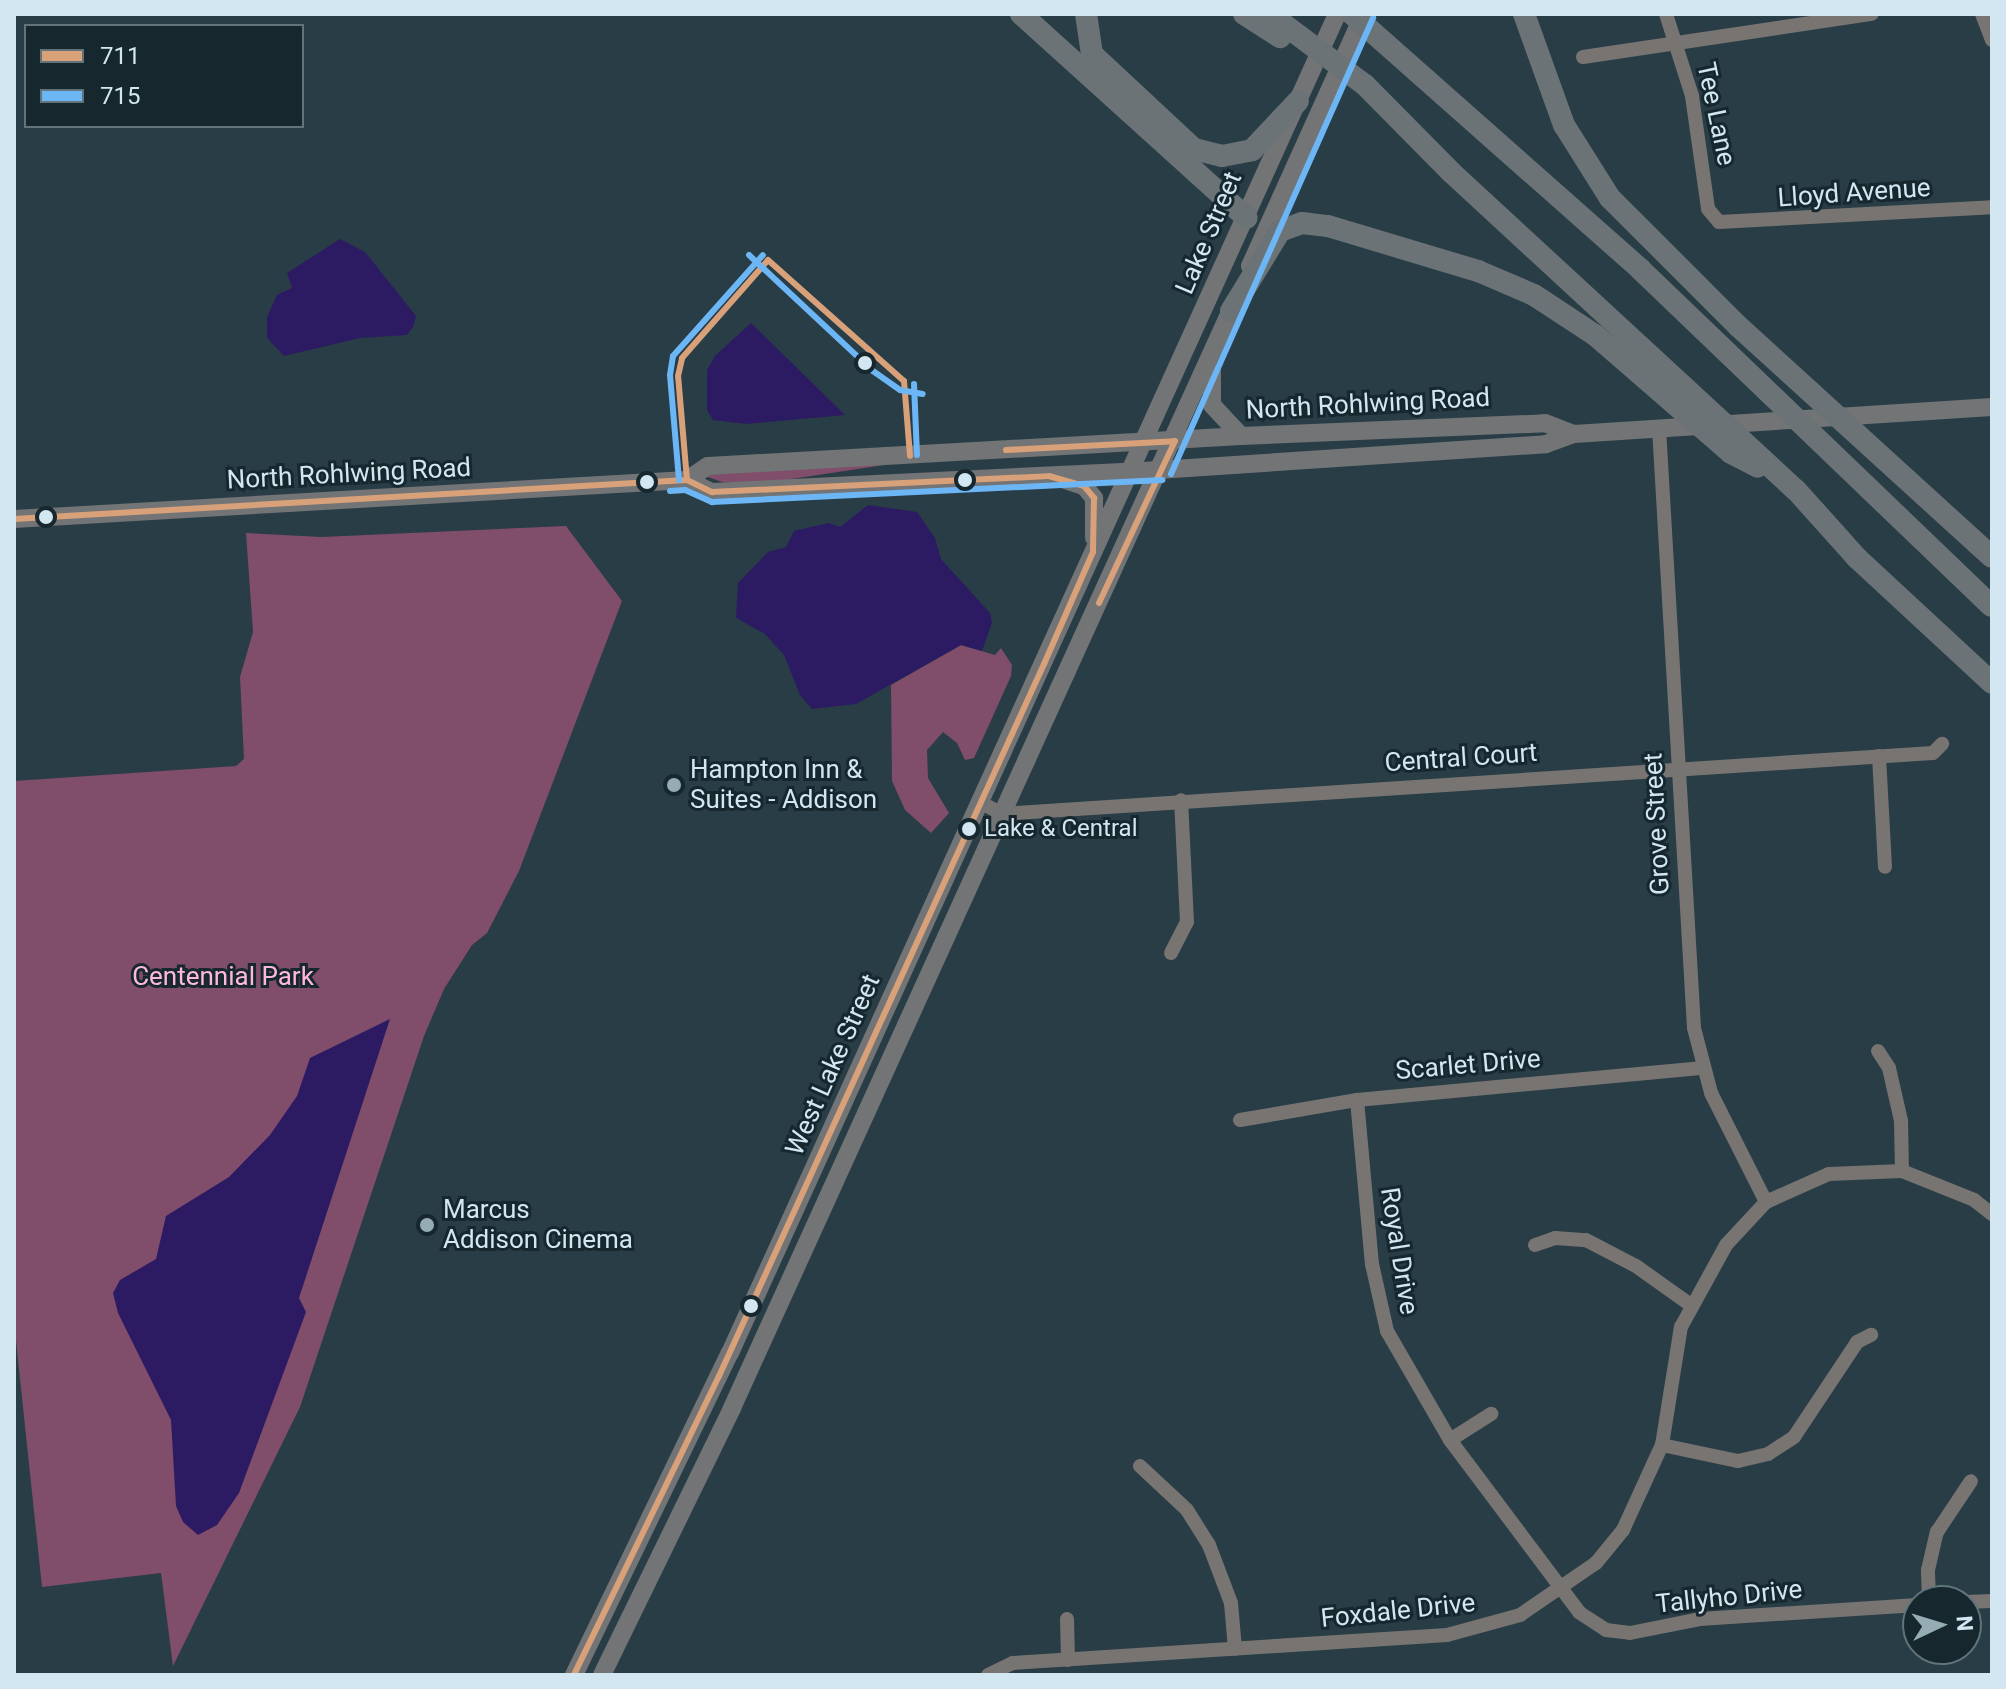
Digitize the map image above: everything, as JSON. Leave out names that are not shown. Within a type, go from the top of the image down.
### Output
[{"type":"highway","points":[[1021,14],[1247,218]]},
{"type":"highway","points":[[1086,14],[1092,54],[1194,149],[1222,156],[1252,150],[1298,101]]},
{"type":"highway","points":[[1244,14],[1276,24],[1409,132],[1731,453],[1792,487],[1857,558],[1992,683]]},
{"type":"highway","points":[[1352,14],[1385,40],[1719,344],[1992,606]]},
{"type":"highway","points":[[1524,14],[1564,125],[1610,198],[1738,326],[1992,557]]},
{"type":"highway","points":[[1231,311],[1280,231],[1291,224],[1313,223],[1478,271],[1534,295],[1627,349]]},
{"type":"highway","points":[[1953,569],[1992,590]]},
{"type":"main road","name":"Lake Street","points":[[1128,472],[1247,218],[1337,14]]},
{"type":"main road","name":"Lake Street","points":[[1162,470],[1364,14]]},
{"type":"main road","points":[[1247,218],[1272,202],[1288,180]]},
{"type":"main road","points":[[1216,349],[1209,388],[1212,405],[1241,436]]},
{"type":"main road","name":"North Rohlwing Road","points":[[14,519],[687,480],[712,492],[1128,472],[1546,444],[1574,434],[1992,407]]},
{"type":"main road","name":"North Rohlwing Road","points":[[687,480],[708,466],[1241,436],[1545,423],[1574,434]]},
{"type":"main road","name":"West Lake Street","points":[[602,1675],[732,1408],[1162,470]]},
{"type":"main road","name":"West Lake Street","points":[[574,1675],[725,1365],[982,803],[1128,472]]},
{"type":"main road","points":[[1049,476],[1084,486],[1094,498],[1093,552]]},
{"type":"street","name":"Tee Lane","points":[[1666,14],[1696,117],[1708,209],[1719,222]]},
{"type":"street","points":[[1583,57],[1675,46],[1872,14]]},
{"type":"street","points":[[1982,14],[1992,40]]},
{"type":"street","name":"Lloyd Avenue","points":[[1719,222],[1992,207]]},
{"type":"street","name":"Grove Street","points":[[1659,428],[1690,992],[1701,1068],[1766,1202]]},
{"type":"street","name":"Central Court","points":[[1002,814],[1933,753],[1942,744]]},
{"type":"street","points":[[1879,756],[1885,867]]},
{"type":"street","points":[[1171,953],[1187,922],[1181,800]]},
{"type":"street","points":[[982,803],[1002,814]]},
{"type":"street","points":[[1878,1051],[1889,1068],[1901,1121],[1902,1171],[1974,1200],[1992,1214]]},
{"type":"street","name":"Scarlet Drive","points":[[1240,1120],[1357,1100],[1701,1068]]},
{"type":"street","name":"Royal Drive","points":[[1357,1100],[1372,1264],[1383,1317],[1450,1440],[1562,1590]]},
{"type":"street","name":"Foxdale Drive","points":[[988,1675],[1013,1663],[1477,1629],[1520,1615],[1562,1590],[1596,1563],[1623,1530],[1662,1445],[1676,1342],[1726,1245],[1766,1202],[1829,1174],[1902,1171]]},
{"type":"street","points":[[1535,1245],[1555,1238],[1594,1243],[1636,1266],[1692,1306]]},
{"type":"street","points":[[1662,1445],[1738,1461],[1768,1454],[1794,1437],[1857,1342],[1871,1335]]},
{"type":"street","points":[[1450,1440],[1491,1414]]},
{"type":"street","points":[[1140,1466],[1187,1510],[1209,1545],[1231,1603],[1235,1649]]},
{"type":"street","points":[[1928,1585],[1928,1570],[1937,1532],[1971,1481]]},
{"type":"street","name":"Tallyho Drive","points":[[1562,1590],[1580,1613],[1606,1630],[1630,1633],[1700,1619],[1902,1606]]},
{"type":"street","points":[[1067,1619],[1068,1660]]},
{"type":"green space","points":[[917,460],[758,484],[722,482],[702,475]]},
{"type":"green space","name":"Centennial Park","points":[[566,526],[622,601],[519,871],[487,933],[472,945],[444,989],[424,1036],[300,1407],[173,1666],[161,1573],[42,1587],[14,1322],[14,781],[236,766],[244,759],[240,677],[253,632],[246,533],[322,537]]},
{"type":"green space","points":[[961,645],[995,655],[1001,648],[1012,665],[1011,676],[974,758],[965,760],[957,743],[943,732],[927,750],[928,778],[949,813],[931,833],[905,810],[892,781],[891,685]]},
{"type":"shaded area","points":[[340,239],[365,252],[416,316],[413,327],[407,335],[360,338],[284,356],[267,338],[267,317],[277,295],[292,288],[287,273]]},
{"type":"shaded area","points":[[751,323],[845,415],[746,424],[713,420],[707,410],[707,370],[715,356]]},
{"type":"shaded area","points":[[868,505],[917,512],[935,538],[941,559],[990,613],[992,623],[982,651],[961,645],[856,704],[812,709],[800,695],[784,655],[765,634],[736,618],[738,583],[768,552],[786,547],[794,531],[829,523],[840,527]]},
{"type":"shaded area","points":[[390,1019],[299,1298],[306,1312],[239,1493],[217,1525],[198,1535],[183,1522],[176,1506],[171,1420],[118,1313],[113,1293],[120,1280],[156,1259],[166,1216],[229,1177],[270,1135],[297,1096],[310,1058]]},
{"type":"transit line","name":"715","points":[[1171,474],[1373,18]]},
{"type":"transit line","name":"715","points":[[749,255],[873,371],[900,390],[923,394]]},
{"type":"transit line","name":"715","points":[[679,480],[670,375],[673,356],[763,255]]},
{"type":"transit line","name":"711","points":[[687,480],[678,376],[682,358],[768,260],[904,381]]},
{"type":"transit line","name":"711","points":[[904,381],[910,456]]},
{"type":"transit line","name":"715","points":[[914,384],[917,455]]},
{"type":"transit line","name":"711","points":[[1006,450],[1175,441]]},
{"type":"transit line","name":"711","points":[[1099,603],[1175,441]]},
{"type":"transit line","name":"711","points":[[14,519],[687,480],[712,492],[1049,476],[1084,486],[1094,498],[1093,552],[1044,664],[719,1376],[574,1675]]},
{"type":"transit line","name":"715","points":[[670,491],[685,490],[712,502],[1162,480]]},
{"type":"place","name":"Hampton Inn & Suites - Addison","points":[[674,785]]},
{"type":"place","name":"Lake & Central","points":[[969,829]]},
{"type":"place","name":"Marcus Addison Cinema","points":[[427,1225]]}]
